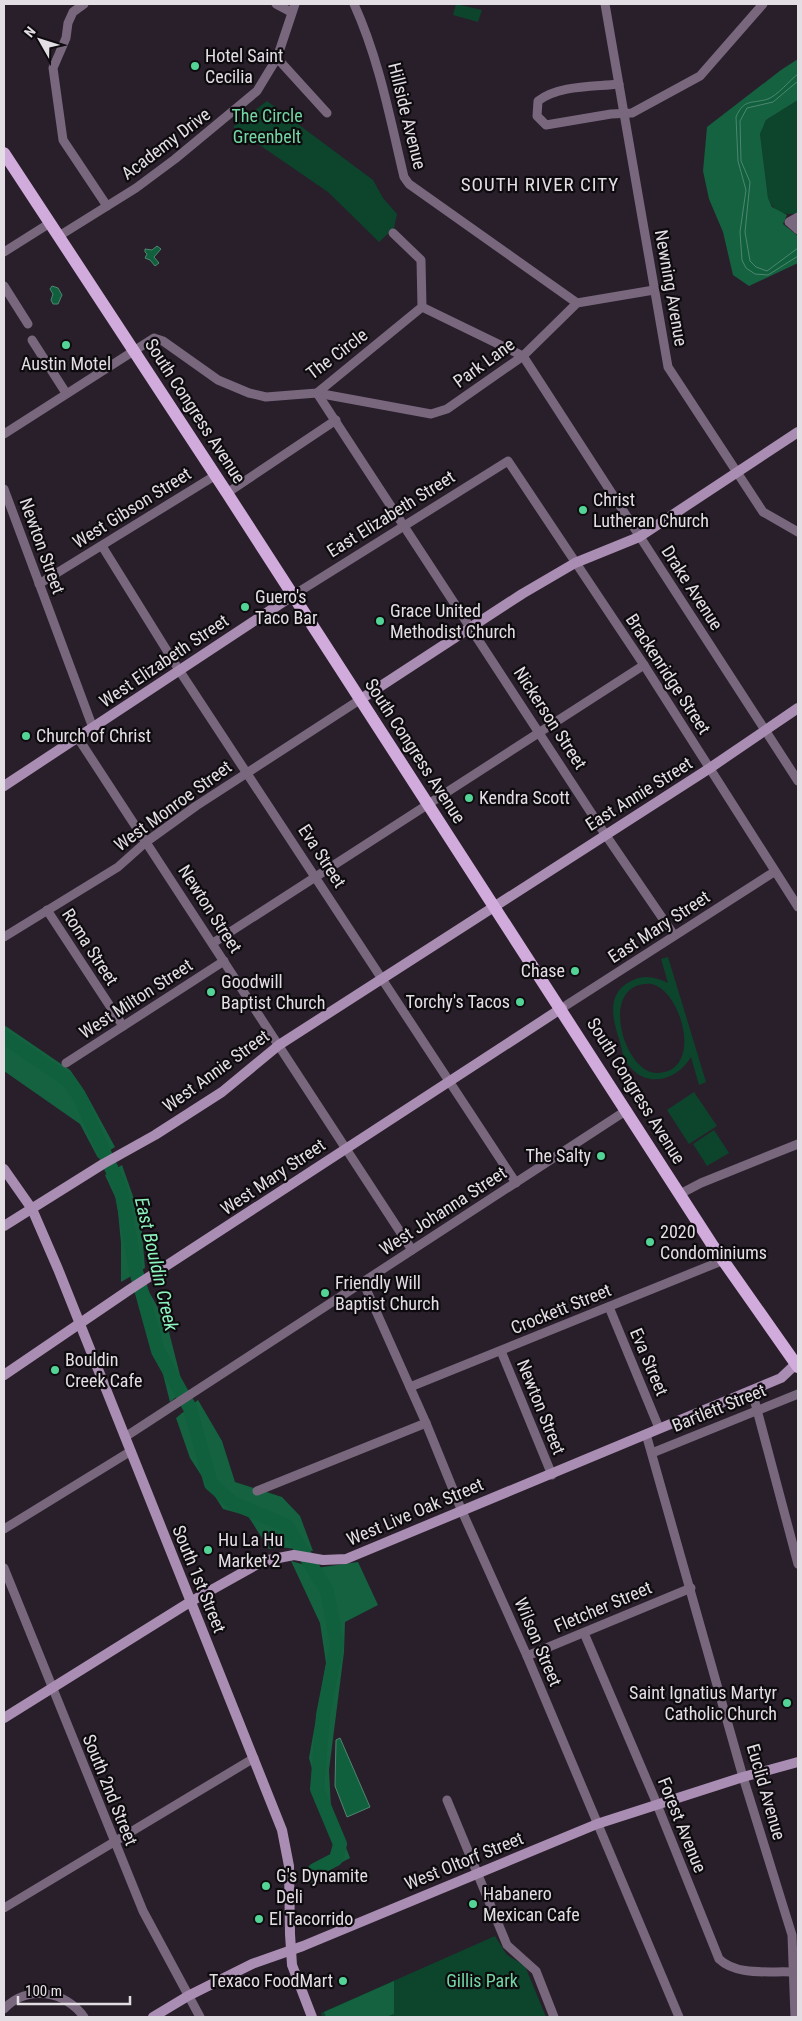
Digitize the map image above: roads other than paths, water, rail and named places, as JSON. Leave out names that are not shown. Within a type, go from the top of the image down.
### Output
[{"type":"main road","name":"South Congress Avenue","points":[[4,154],[216,475],[292,596],[429,803],[680,1194],[797,1364]]},
{"type":"street","points":[[84,4],[73,12],[68,23],[66,38],[52,68],[63,140],[107,206]]},
{"type":"street","points":[[276,4],[293,8]]},
{"type":"street","name":"Hillside Avenue","points":[[354,4],[371,43],[381,76],[404,177],[410,184],[577,303]]},
{"type":"street","name":"Newning Avenue","points":[[605,4],[668,367],[763,512],[798,532]]},
{"type":"street","points":[[619,84],[571,89],[546,95],[538,101],[536,116],[546,125],[632,113],[700,76],[761,5]]},
{"type":"street","name":"Academy Drive","points":[[59,236],[107,206],[175,159],[234,113],[257,91],[278,58],[293,8]]},
{"type":"street","points":[[278,58],[327,113]]},
{"type":"street","points":[[798,217],[789,222],[798,230]]},
{"type":"street","points":[[4,252],[50,223]]},
{"type":"street","points":[[393,233],[421,260],[422,307],[523,356]]},
{"type":"street","points":[[4,286],[28,324]]},
{"type":"street","points":[[577,303],[654,290]]},
{"type":"street","name":"Park Lane","points":[[317,392],[431,414],[447,409],[523,356],[577,303]]},
{"type":"street","name":"The Circle","points":[[133,350],[149,339],[158,338],[218,380],[249,393],[266,397],[317,392],[422,307]]},
{"type":"street","points":[[32,340],[66,393]]},
{"type":"street","points":[[4,434],[133,350]]},
{"type":"street","name":"Drake Avenue","points":[[523,356],[798,781]]},
{"type":"street","name":"Nickerson Street","points":[[317,392],[472,627],[605,834],[674,935]]},
{"type":"street","points":[[227,492],[336,420]]},
{"type":"street","points":[[361,699],[575,563],[639,537],[798,432]]},
{"type":"street","name":"East Elizabeth Street","points":[[292,596],[404,524],[508,461]]},
{"type":"street","name":"Brackenridge Street","points":[[508,461],[644,664],[774,872],[798,907]]},
{"type":"street","name":"West Gibson Street","points":[[39,584],[216,475]]},
{"type":"street","name":"Newton Street","points":[[4,489],[93,728]]},
{"type":"street","name":"Eva Street","points":[[102,546],[179,670],[516,1182]]},
{"type":"street","name":"West Elizabeth Street","points":[[4,786],[292,596]]},
{"type":"street","points":[[213,943],[644,664]]},
{"type":"street","name":"West Monroe Street","points":[[4,937],[118,866],[146,842],[247,772],[361,699]]},
{"type":"street","name":"East Annie Street","points":[[495,905],[710,768],[798,708]]},
{"type":"street","name":"Newton Street","points":[[78,738],[412,1250]]},
{"type":"street","name":"East Mary Street","points":[[562,1008],[774,872]]},
{"type":"street","name":"West Annie Street","points":[[4,1226],[116,1156],[155,1135],[222,1092],[279,1045],[495,905]]},
{"type":"street","name":"Roma Street","points":[[47,910],[123,1026]]},
{"type":"street","name":"West Milton Street","points":[[66,1063],[224,962]]},
{"type":"street","name":"West Mary Street","points":[[4,1375],[129,1290],[562,1008]]},
{"type":"street","name":"West Johanna Street","points":[[125,1437],[627,1110]]},
{"type":"street","points":[[680,1194],[701,1183],[798,1144]]},
{"type":"street","name":"South 1st Street","points":[[4,1169],[32,1209],[80,1323],[254,1758],[286,1846],[289,1866],[290,1950],[297,1980],[312,2017]]},
{"type":"street","name":"Crockett Street","points":[[410,1387],[724,1260]]},
{"type":"street","name":"Wilson Street","points":[[363,1282],[426,1423],[461,1510],[527,1656],[597,1824],[624,1882],[679,2017]]},
{"type":"street","name":"Eva Street","points":[[608,1307],[660,1428]]},
{"type":"street","name":"Newton Street","points":[[501,1351],[552,1475]]},
{"type":"street","name":"West Live Oak Street","points":[[4,1718],[190,1602],[263,1561],[294,1555],[323,1560],[346,1559],[752,1391],[781,1378],[797,1364]]},
{"type":"street","points":[[752,1391],[798,1564]]},
{"type":"street","name":"Bartlett Street","points":[[652,1453],[798,1394]]},
{"type":"street","points":[[258,1491],[426,1423]]},
{"type":"street","name":"Euclid Avenue","points":[[646,1434],[743,1777],[792,1935],[795,2017]]},
{"type":"street","points":[[4,1529],[131,1451]]},
{"type":"street","name":"South 2nd Street","points":[[4,1568],[143,1911],[200,2017]]},
{"type":"street","name":"Fletcher Street","points":[[527,1656],[691,1588]]},
{"type":"street","name":"Forest Avenue","points":[[584,1633],[657,1804],[719,1959],[725,1965],[737,1970],[792,1972]]},
{"type":"street","points":[[4,1908],[254,1758]]},
{"type":"street","name":"West Oltorf Street","points":[[153,2017],[229,1974],[303,1946],[477,1872],[597,1824],[743,1777],[798,1762]]},
{"type":"street","points":[[447,1800],[507,1945],[536,1971],[554,2017]]},
{"type":"street","points":[[4,2006],[22,1997],[52,1994],[64,1998],[76,2006],[84,2017]]},
{"type":"waterway","name":"East Bouldin Creek","points":[[4,1037],[69,1081],[80,1098],[121,1190],[136,1271],[158,1351],[190,1408],[211,1484],[233,1503],[287,1526],[327,1591],[337,1644],[323,1715],[317,1789],[340,1844],[336,1859],[315,1870],[310,1876]]},
{"type":"place","name":"Hotel Saint Cecilia","points":[[195,66]]},
{"type":"place","name":"Austin Motel","points":[[66,345]]},
{"type":"place","name":"Christ Lutheran Church","points":[[583,510]]},
{"type":"place","name":"Guero's Taco Bar","points":[[245,607]]},
{"type":"place","name":"Grace United Methodist Church","points":[[380,621]]},
{"type":"place","name":"Church of Christ","points":[[26,736]]},
{"type":"place","name":"Kendra Scott","points":[[469,798]]},
{"type":"place","name":"Chase","points":[[575,971]]},
{"type":"place","name":"Goodwill Baptist Church","points":[[211,992]]},
{"type":"place","name":"Torchy's Tacos","points":[[520,1002]]},
{"type":"place","name":"The Salty","points":[[601,1156]]},
{"type":"place","name":"2020 Condominiums","points":[[650,1242]]},
{"type":"place","name":"Friendly Will Baptist Church","points":[[325,1293]]},
{"type":"place","name":"Bouldin Creek Cafe","points":[[55,1370]]},
{"type":"place","name":"Hu La Hu Market 2","points":[[208,1550]]},
{"type":"place","name":"Saint Ignatius Martyr Catholic Church","points":[[787,1703]]},
{"type":"place","name":"G's Dynamite Deli","points":[[266,1886]]},
{"type":"place","name":"Habanero Mexican Cafe","points":[[473,1904]]},
{"type":"place","name":"El Tacorrido","points":[[259,1919]]},
{"type":"place","name":"Texaco FoodMart","points":[[343,1981]]},
{"type":"district","name":"SOUTH RIVER CITY","points":[[540,184]]},
{"type":"park label","name":"The Circle Greenbelt","points":[[267,126]]},
{"type":"park label","name":"Gillis Park","points":[[482,1981]]}]
